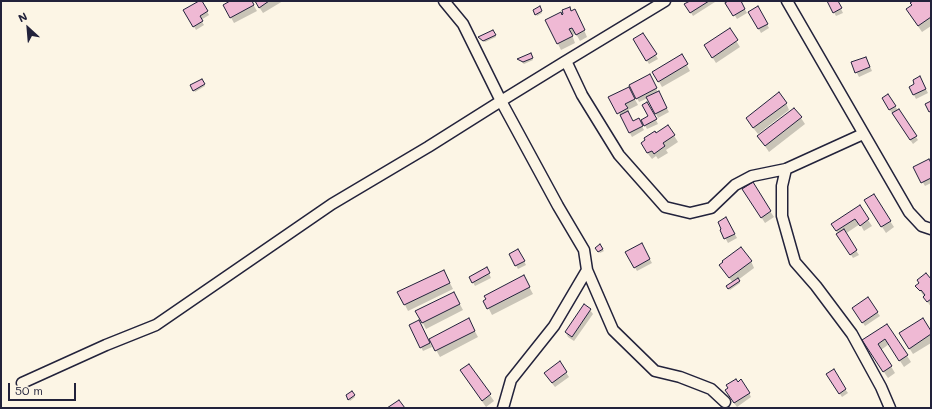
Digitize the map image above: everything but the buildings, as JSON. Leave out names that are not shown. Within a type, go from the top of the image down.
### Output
[{"type":"street","points":[[444,1],[463,24],[501,101],[558,206],[584,250],[586,270],[613,330],[655,372],[680,377],[711,389],[725,402]]},
{"type":"street","points":[[22,383],[106,345],[156,325],[332,204],[428,147],[566,60],[664,1]]},
{"type":"street","points":[[787,1],[909,212],[922,226],[931,229]]},
{"type":"street","points":[[566,60],[582,95],[619,155],[665,207],[690,213],[711,208],[735,185],[752,176],[786,168],[863,134]]},
{"type":"street","points":[[786,168],[782,186],[782,216],[795,262],[816,286],[852,334],[881,387],[890,408]]},
{"type":"street","points":[[503,408],[511,380],[554,326],[586,270]]}]
